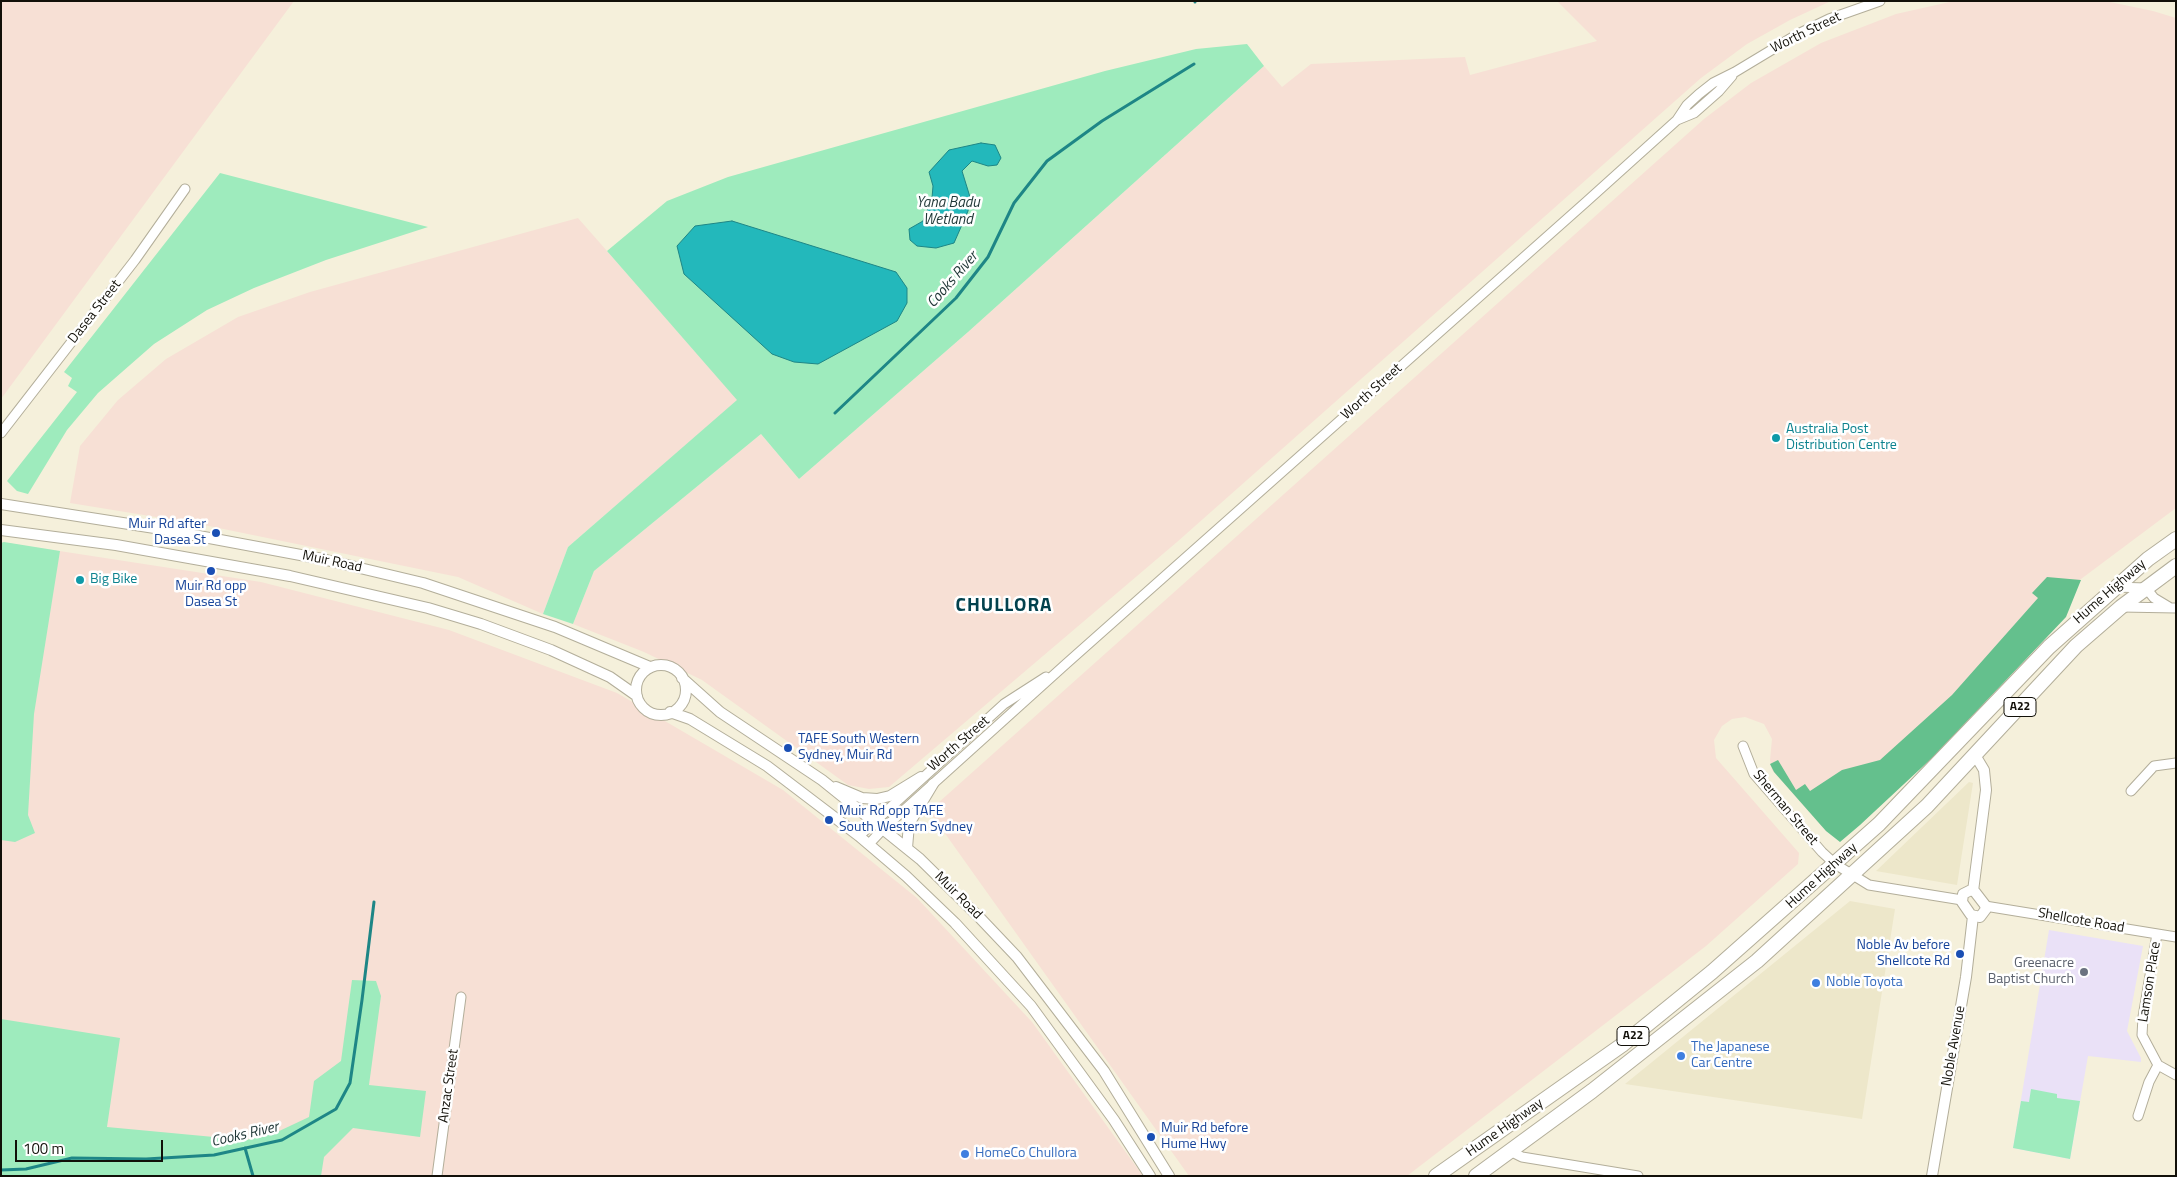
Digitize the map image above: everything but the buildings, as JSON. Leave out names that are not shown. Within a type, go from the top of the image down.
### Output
[{"type":"highway","name":"Hume Highway","points":[[1436,1176],[1622,1045],[1712,972],[1879,824],[2048,647],[2148,559],[2176,539]]},
{"type":"highway","name":"Hume Highway","points":[[1476,1176],[1701,1006],[1757,961],[1927,806],[2076,646],[2121,607],[2176,566]]},
{"type":"street","name":"Worth Street","points":[[869,844],[932,784],[1067,663],[1677,120],[1694,113],[1719,91],[1736,72],[1773,48],[1821,23],[1880,1]]},
{"type":"street","name":"Dasea Street","points":[[1,433],[135,260],[185,189]]},
{"type":"street","name":"Muir Road","points":[[1,504],[50,510],[322,559],[423,583],[555,627],[650,667]]},
{"type":"street","name":"Muir Road","points":[[2,530],[116,545],[290,576],[428,608],[481,624],[551,650],[610,677],[637,696]]},
{"type":"street","points":[[2115,587],[2146,588],[2154,598],[2173,607]]},
{"type":"street","points":[[2121,607],[2173,607]]},
{"type":"street","name":"Worth Street","points":[[859,836],[921,777],[1004,704],[1067,663]]},
{"type":"street","points":[[657,665],[671,667],[682,678],[685,686],[682,702],[670,712],[656,714],[649,712],[643,707],[637,696],[637,683],[640,676],[650,667],[657,665]]},
{"type":"street","name":"Muir Road","points":[[682,678],[720,712],[822,780],[907,848],[934,872],[1018,957],[1104,1071],[1169,1176]]},
{"type":"street","name":"Muir Road","points":[[670,712],[690,719],[760,762],[859,836],[906,876],[955,924],[1030,1006],[1114,1120],[1150,1176]]},
{"type":"street","name":"Sherman Street","points":[[1743,746],[1754,774],[1835,864]]},
{"type":"street","points":[[1973,891],[1963,894],[1962,900],[1973,916],[1980,917],[1984,914],[1985,906],[1973,891],[1986,790],[1984,770],[1975,755]]},
{"type":"street","points":[[2131,791],[2154,766],[2176,763]]},
{"type":"street","points":[[822,780],[862,798],[875,799],[890,796],[921,777]]},
{"type":"street","points":[[907,848],[909,824],[932,784]]},
{"type":"street","points":[[1835,864],[1869,885],[1962,900]]},
{"type":"street","name":"Shellcote Road","points":[[1985,906],[2176,937]]},
{"type":"street","name":"Noble Avenue","points":[[1932,1176],[1964,987],[1973,916]]},
{"type":"street","name":"Lamson Place","points":[[2157,934],[2143,1017],[2142,1035],[2158,1065]]},
{"type":"street","name":"Anzac Street","points":[[437,1176],[461,997]]},
{"type":"street","points":[[2138,1116],[2149,1082],[2158,1065],[2176,1075]]},
{"type":"street","points":[[1510,1151],[1522,1157],[1588,1172],[1638,1176]]},
{"type":"shaded area","points":[[1,1],[294,1],[1,399]]},
{"type":"shaded area","points":[[1557,1],[1831,1],[1790,20],[1747,44],[1701,78],[1177,542],[889,787],[869,789],[848,785],[702,680],[644,652],[573,624],[594,571],[761,434],[799,479],[968,332],[1264,66],[1282,87],[1311,64],[1465,57],[1470,75],[1597,41]]},
{"type":"shaded area","points":[[1954,1],[2105,1],[2176,18],[2176,508],[2081,579],[2062,597],[1834,832],[1826,831],[1772,770],[1770,760],[1772,739],[1764,724],[1745,717],[1732,719],[1722,726],[1714,740],[1716,758],[1799,853],[1798,864],[1706,946],[1407,1176],[1189,1176],[929,811],[1704,119],[1751,83],[1821,43],[1896,14]]},
{"type":"shaded area","points":[[578,218],[738,400],[568,547],[543,614],[458,577],[199,524],[70,503],[80,446],[118,400],[166,359],[238,317],[310,292]]},
{"type":"shaded area","points":[[1,542],[261,582],[449,630],[617,693],[783,790],[917,898],[1032,1022],[1143,1176],[1,1176]]},
{"type":"shaded area","points":[[1969,782],[1973,783],[1957,885],[1876,871]]},
{"type":"shaded area","points":[[1850,901],[1895,909],[1862,1119],[1625,1084]]},
{"type":"shaded area","points":[[2049,930],[2143,946],[2127,1031],[2141,1058],[2141,1062],[2088,1056],[2070,1159],[2013,1148]]},
{"type":"green space","points":[[1247,44],[1264,66],[968,332],[799,479],[761,434],[594,571],[573,624],[543,614],[568,547],[737,400],[607,251],[667,201],[728,177],[1105,71],[1196,49]]},
{"type":"green space","points":[[220,173],[428,227],[326,260],[254,288],[207,310],[154,344],[98,393],[67,430],[28,494],[17,491],[7,481],[77,392],[68,386],[72,378],[64,372]]},
{"type":"green space","points":[[1,543],[60,551],[34,714],[28,815],[35,833],[15,842],[1,840]]},
{"type":"green space","points":[[2047,577],[2081,580],[2066,617],[1933,757],[1860,825],[1840,842],[1826,831],[1774,772],[1770,764],[1778,760],[1796,790],[1805,784],[1810,791],[1842,770],[1880,760],[1952,695],[2038,598],[2032,593]]},
{"type":"green space","points":[[352,980],[376,981],[381,996],[369,1085],[426,1091],[420,1137],[353,1128],[324,1157],[321,1176],[1,1176],[1,1019],[120,1038],[107,1127],[246,1140],[275,1133],[309,1117],[314,1081],[341,1061]]},
{"type":"green space","points":[[2031,1089],[2057,1094],[2057,1098],[2080,1101],[2070,1159],[2013,1148],[2021,1101],[2029,1102]]},
{"type":"water","name":"Yana Badu Wetland","points":[[981,143],[995,145],[1001,158],[997,165],[988,166],[972,161],[962,171],[970,197],[968,211],[954,243],[936,248],[917,246],[910,240],[909,229],[923,221],[932,198],[933,186],[929,172],[949,150]]},
{"type":"water","points":[[732,221],[896,272],[907,288],[907,303],[897,321],[818,364],[794,362],[772,354],[684,274],[677,246],[695,226]]},
{"type":"waterway","name":"Cooks River","points":[[835,413],[956,298],[988,257],[1014,203],[1047,161],[1102,121],[1194,64]]},
{"type":"waterway","name":"Cooks River","points":[[1,1170],[26,1169],[72,1158],[146,1159],[214,1155],[282,1140],[336,1109],[350,1083],[374,902]]},
{"type":"waterway","points":[[245,1148],[253,1176]]},
{"type":"place","name":"Australia Post Distribution Centre","points":[[1776,438]]},
{"type":"place","name":"Muir Rd after Dasea St","points":[[216,533]]},
{"type":"place","name":"Muir Rd opp Dasea St","points":[[211,571]]},
{"type":"place","name":"Big Bike","points":[[80,580]]},
{"type":"place","name":"TAFE South Western Sydney, Muir Rd","points":[[788,748]]},
{"type":"place","name":"Muir Rd opp TAFE South Western Sydney","points":[[829,820]]},
{"type":"place","name":"Noble Av before Shellcote Rd","points":[[1960,954]]},
{"type":"place","name":"Greenacre Baptist Church","points":[[2084,972]]},
{"type":"place","name":"Noble Toyota","points":[[1816,983]]},
{"type":"place","name":"The Japanese Car Centre","points":[[1681,1056]]},
{"type":"place","name":"Muir Rd before Hume Hwy","points":[[1151,1137]]},
{"type":"place","name":"HomeCo Chullora","points":[[965,1154]]},
{"type":"district","name":"CHULLORA","points":[[1004,606]]}]
